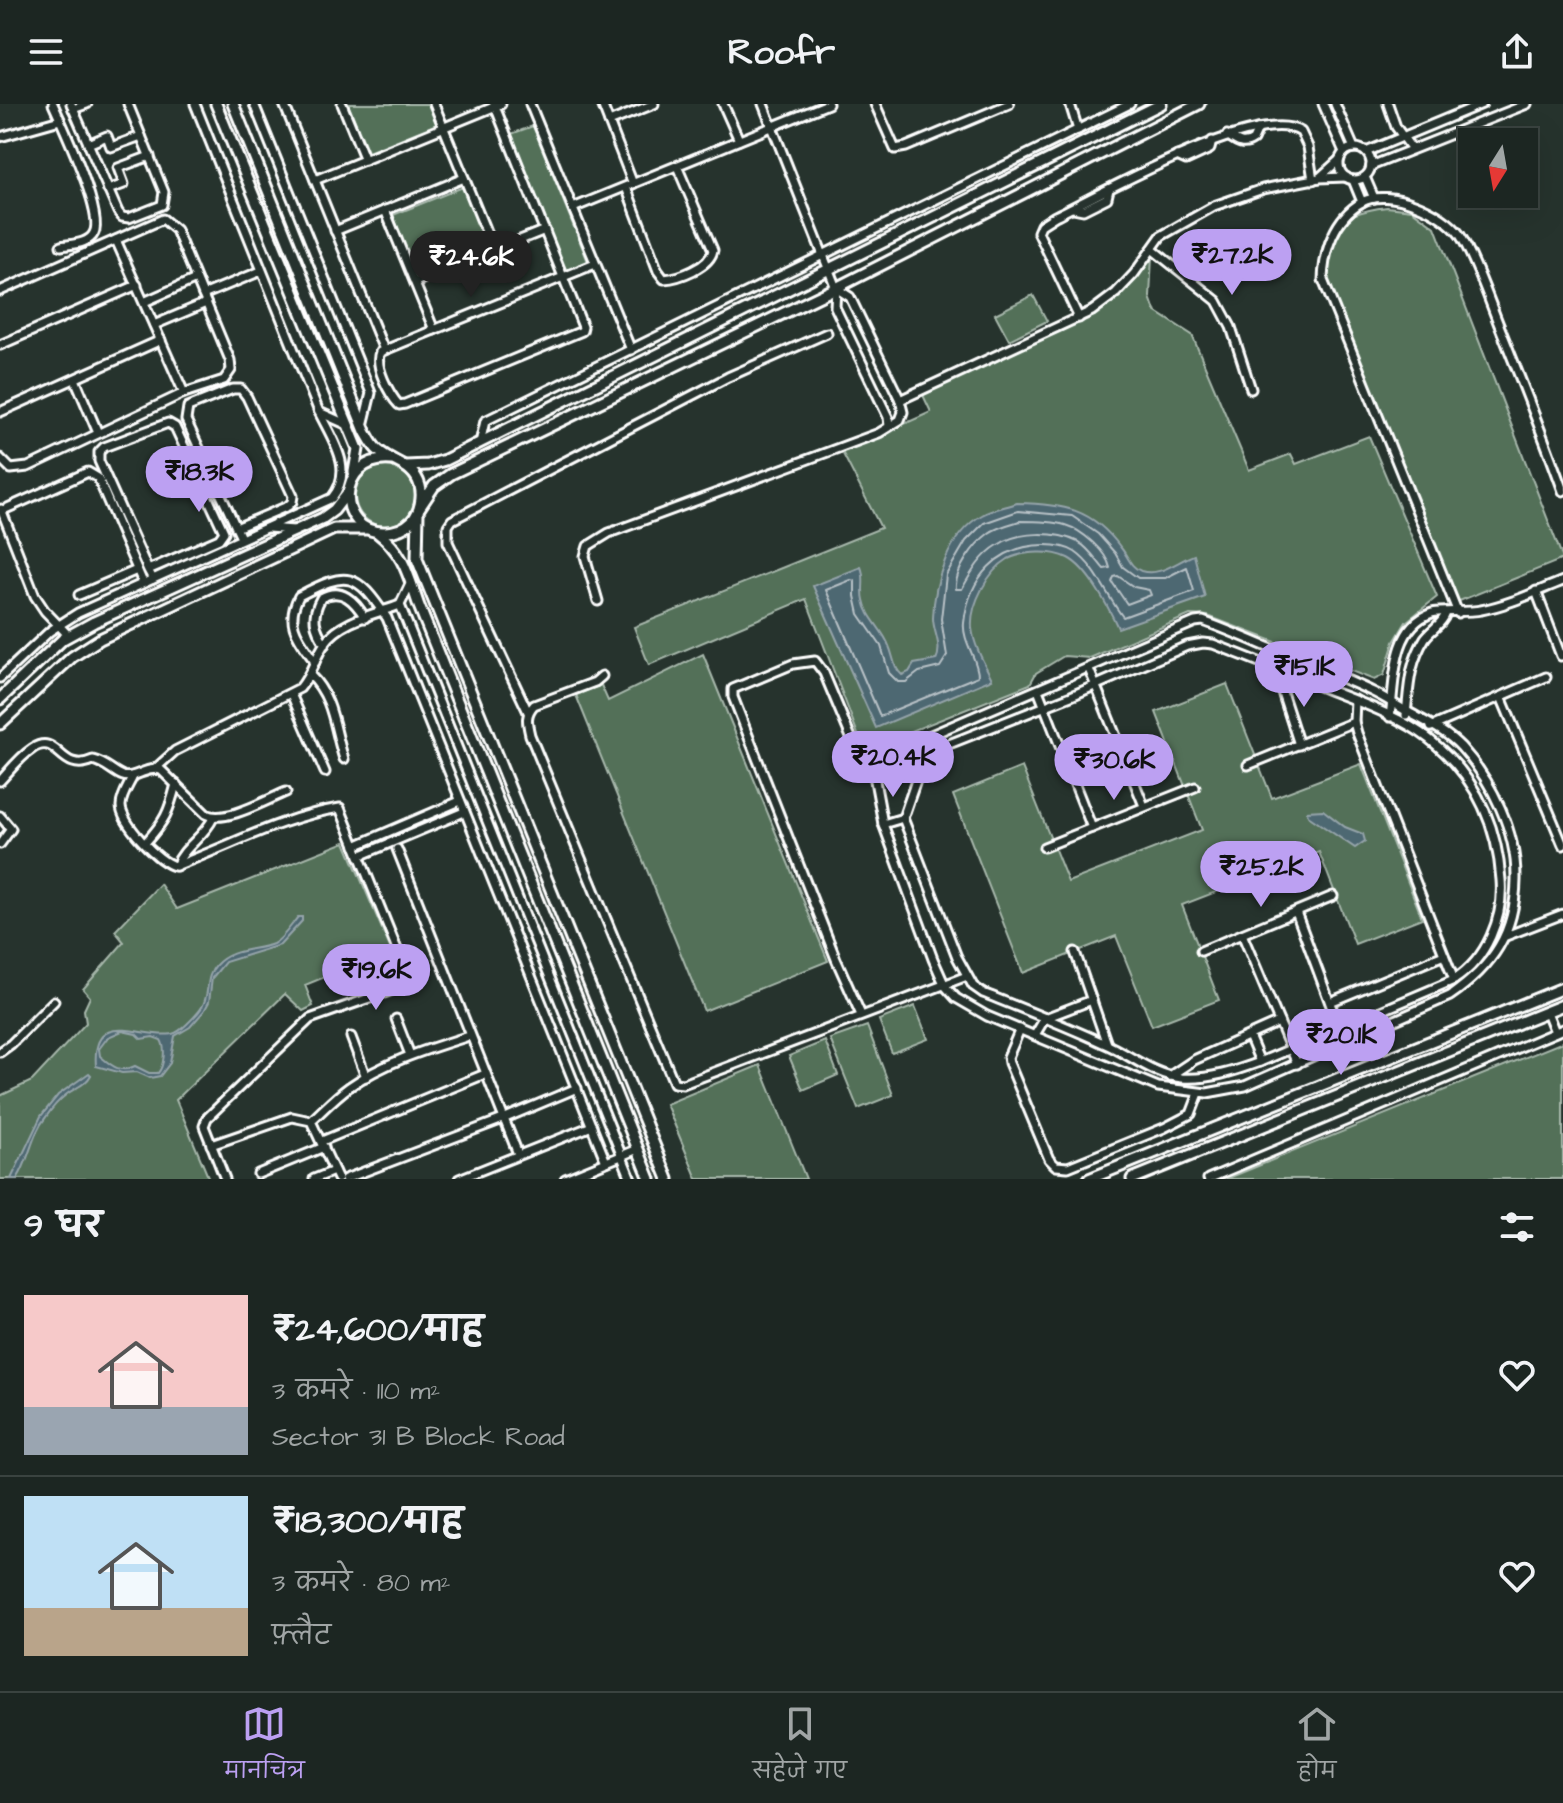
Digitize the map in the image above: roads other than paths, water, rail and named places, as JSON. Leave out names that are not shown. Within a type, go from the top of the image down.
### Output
[{"type":"street","points":[[53,104],[93,202],[96,229],[86,241],[61,246]]},
{"type":"street","points":[[87,104],[72,107],[108,190],[122,217],[129,218],[162,205],[164,192],[128,104]]},
{"type":"street","points":[[0,678],[78,613],[332,498],[341,487],[344,472],[339,455],[195,104]]},
{"type":"street","points":[[216,104],[358,449],[349,487],[350,510],[357,521],[393,545],[404,563],[650,1179]]},
{"type":"street","points":[[233,104],[363,426],[377,450],[406,466],[421,487],[417,559],[668,1179]]},
{"type":"street","points":[[254,104],[371,393],[363,426]]},
{"type":"street","points":[[284,104],[384,350]]},
{"type":"street","points":[[342,104],[365,160]]},
{"type":"street","points":[[434,104],[494,251]]},
{"type":"street","points":[[530,104],[631,350]]},
{"type":"street","points":[[602,104],[658,271],[664,279],[707,263],[712,258],[713,250],[677,166]]},
{"type":"street","points":[[609,122],[654,104]]},
{"type":"street","points":[[723,104],[739,140]]},
{"type":"street","points":[[763,104],[836,288],[835,307],[888,417],[889,426]]},
{"type":"street","points":[[573,208],[828,104]]},
{"type":"street","points":[[875,104],[895,149],[1009,104]]},
{"type":"street","points":[[1070,104],[1081,129]]},
{"type":"street","points":[[480,443],[485,421],[1130,104]]},
{"type":"street","points":[[406,466],[436,463],[480,443],[1161,104]]},
{"type":"street","points":[[0,724],[72,657],[100,639],[334,529],[353,527],[395,532],[410,523],[434,486],[451,474],[836,288],[1199,104]]},
{"type":"street","points":[[1323,104],[1344,152]]},
{"type":"street","points":[[1335,104],[1354,148]]},
{"type":"street","points":[[1388,104],[1391,117],[1411,148]]},
{"type":"street","points":[[1316,179],[1344,152],[1354,148],[1366,152],[1482,104]]},
{"type":"street","points":[[1365,177],[1371,166],[1527,104]]},
{"type":"street","points":[[315,180],[496,105],[564,278],[583,327],[582,331],[549,346],[399,405],[393,398],[378,354],[384,350],[564,278],[595,264]]},
{"type":"street","points":[[0,137],[60,120]]},
{"type":"street","points":[[1079,318],[1038,232],[1048,220],[1072,208],[1083,210],[1107,198],[1109,189],[1177,156],[1186,160],[1210,149],[1212,141],[1227,135],[1245,144],[1253,140],[1258,129],[1290,127],[1301,132],[1316,179]]},
{"type":"street","points":[[88,144],[107,136],[111,147],[141,136]]},
{"type":"street","points":[[1366,152],[1371,166]]},
{"type":"street","points":[[108,190],[124,184],[118,168],[150,156]]},
{"type":"street","points":[[1339,160],[1340,170],[1362,202]]},
{"type":"street","points":[[900,400],[1079,318],[1116,293],[1161,236],[1214,206],[1263,189],[1316,179],[1365,177]]},
{"type":"street","points":[[1365,177],[1374,198]]},
{"type":"street","points":[[335,231],[464,178]]},
{"type":"street","points":[[1458,613],[1323,280],[1328,244],[1348,213],[1362,202],[1374,198],[1412,203],[1441,215],[1460,236],[1490,302],[1563,491]]},
{"type":"street","points":[[385,210],[434,330]]},
{"type":"street","points":[[0,291],[163,219],[176,230],[230,360],[231,370],[224,380],[184,393],[28,467],[11,469],[0,458]]},
{"type":"street","points":[[415,282],[545,230]]},
{"type":"street","points":[[116,240],[184,393]]},
{"type":"street","points":[[1152,249],[1217,301],[1231,327],[1251,389]]},
{"type":"street","points":[[154,325],[261,271]]},
{"type":"street","points":[[144,302],[196,279]]},
{"type":"street","points":[[0,345],[137,285]]},
{"type":"street","points":[[598,601],[585,556],[588,546],[609,533],[879,433],[902,417],[900,400],[850,297],[836,288]]},
{"type":"street","points":[[827,333],[728,377],[452,520],[448,526],[448,542],[528,712],[530,735],[674,1083],[683,1084],[967,976]]},
{"type":"street","points":[[0,412],[161,340]]},
{"type":"street","points":[[75,379],[98,433]]},
{"type":"street","points":[[236,528],[288,506],[293,496],[241,389],[233,389],[188,407],[185,412],[186,420],[236,528],[241,538]]},
{"type":"street","points":[[319,412],[348,425]]},
{"type":"street","points":[[148,570],[219,539],[224,532],[175,427],[168,423],[104,447],[98,457],[148,570],[153,579]]},
{"type":"street","points":[[0,699],[69,636],[323,518],[334,510],[363,466],[377,460],[392,460]]},
{"type":"street","points":[[69,636],[35,596],[1,510],[88,472],[92,473],[98,478],[143,583]]},
{"type":"street","points":[[264,528],[294,530]]},
{"type":"street","points":[[79,595],[137,570]]},
{"type":"street","points":[[315,662],[299,640],[293,625],[291,613],[299,596],[340,578],[359,583],[383,612],[606,1162]]},
{"type":"street","points":[[1390,717],[1397,658],[1407,632],[1422,618],[1434,611],[1458,613],[1489,609],[1563,581]]},
{"type":"street","points":[[0,781],[33,749],[46,743],[52,744],[67,760],[86,763],[93,760],[107,764],[122,775],[133,776],[155,769],[175,751],[300,688],[325,644],[340,629],[400,605],[411,582]]},
{"type":"street","points":[[1536,591],[1561,656]]},
{"type":"street","points":[[325,644],[316,630],[314,619],[321,598],[328,593],[347,596],[365,618]]},
{"type":"street","points":[[400,605],[631,1179]]},
{"type":"street","points":[[1405,725],[1408,676],[1415,656],[1428,634],[1443,622],[1446,613]]},
{"type":"street","points":[[861,1015],[733,697],[733,689],[793,664],[815,661],[824,673],[860,759],[874,775],[883,824],[945,986],[956,998],[974,1009],[1158,1087],[1199,1093],[1245,1086],[1450,996],[1477,975],[1500,948],[1515,899],[1516,869],[1506,824],[1491,785],[1460,746],[1433,726],[1373,692],[1203,621],[917,741],[881,764],[874,775]]},
{"type":"street","points":[[1203,643],[1287,673],[1355,700],[1422,733],[1471,782],[1492,822],[1499,852],[1503,897],[1499,917],[1479,957],[1454,980],[1340,1030],[1233,1072],[1203,1078],[1170,1076],[1155,1071],[1107,1044],[983,993],[973,986],[957,957],[903,818],[912,788],[930,754],[1187,646],[1203,643]]},
{"type":"street","points":[[1089,669],[1144,806]]},
{"type":"street","points":[[1287,673],[1282,692],[1299,745]]},
{"type":"street","points":[[310,675],[322,686],[327,696],[344,759]]},
{"type":"street","points":[[528,712],[534,705],[595,682],[602,676]]},
{"type":"street","points":[[1422,733],[1546,677]]},
{"type":"street","points":[[1038,690],[1092,828]]},
{"type":"street","points":[[291,694],[325,772]]},
{"type":"street","points":[[1502,699],[1563,845]]},
{"type":"street","points":[[1355,700],[1354,722],[1454,980]]},
{"type":"street","points":[[1248,765],[1354,722]]},
{"type":"street","points":[[917,741],[930,754]]},
{"type":"street","points":[[155,769],[161,770],[213,818],[236,813],[286,792]]},
{"type":"street","points":[[133,776],[121,807],[124,820],[168,865],[175,866],[315,812],[340,808],[405,969],[400,985],[310,1019],[207,1118],[204,1126],[225,1179]]},
{"type":"street","points":[[145,843],[169,812],[176,784]]},
{"type":"street","points":[[1044,847],[1195,787]]},
{"type":"street","points":[[355,846],[460,801]]},
{"type":"street","points":[[359,856],[464,812]]},
{"type":"street","points":[[0,816],[11,829],[0,844]]},
{"type":"street","points":[[175,866],[180,855],[209,828],[213,818]]},
{"type":"street","points":[[883,824],[903,818]]},
{"type":"street","points":[[397,849],[518,1154]]},
{"type":"street","points":[[1201,951],[1333,896]]},
{"type":"street","points":[[1296,912],[1340,1030]]},
{"type":"street","points":[[1505,937],[1563,914]]},
{"type":"street","points":[[1242,934],[1297,1064]]},
{"type":"street","points":[[1075,952],[1107,1044]]},
{"type":"street","points":[[1330,1002],[1444,955]]},
{"type":"street","points":[[1089,1179],[1563,988]]},
{"type":"street","points":[[1035,1035],[1045,1018],[1092,1000]]},
{"type":"street","points":[[0,1052],[54,1001]]},
{"type":"street","points":[[1132,1179],[1563,1005]]},
{"type":"street","points":[[1208,1179],[1559,1031],[1547,1012]]},
{"type":"street","points":[[396,1019],[410,1055]]},
{"type":"street","points":[[1170,1076],[1183,1065],[1279,1022]]},
{"type":"street","points":[[1020,1029],[1008,1057],[1009,1063],[1049,1159],[1056,1166],[1068,1167],[1164,1128],[1191,1114],[1199,1093]]},
{"type":"street","points":[[311,1121],[349,1087],[366,1077],[410,1055],[469,1036]]},
{"type":"street","points":[[1249,1036],[1260,1062]]},
{"type":"street","points":[[351,1037],[366,1077]]},
{"type":"street","points":[[258,1174],[485,1074]]},
{"type":"street","points":[[345,1179],[577,1088]]},
{"type":"street","points":[[211,1145],[292,1117],[311,1121]]},
{"type":"street","points":[[311,1121],[336,1175],[314,1179]]},
{"type":"street","points":[[459,1179],[592,1126]]},
{"type":"street","points":[[565,1179],[638,1149]]},
{"type":"water","points":[[1017,503],[1062,507],[1087,516],[1110,535],[1141,571],[1162,570],[1194,555],[1205,597],[1118,628],[1097,589],[1076,563],[1061,555],[1046,553],[1015,556],[1001,564],[987,580],[977,599],[972,619],[975,641],[992,679],[876,728],[813,586],[861,567],[866,606],[902,675],[909,672],[914,664],[936,660],[938,650],[933,623],[936,589],[945,560],[960,534],[982,515]]},
{"type":"water","points":[[1323,810],[1345,827],[1363,834],[1365,841],[1355,848],[1308,816],[1307,811]]},
{"type":"water","points":[[298,917],[302,917],[302,921],[280,945],[225,962],[212,978],[209,1002],[204,1011],[190,1027],[175,1036],[170,1063],[160,1076],[150,1078],[137,1072],[122,1073],[96,1066],[97,1048],[102,1037],[110,1031],[122,1030],[160,1035],[180,1030],[202,1008],[210,974],[216,965],[236,953],[273,944]],"holes":[[[122,1031],[136,1034],[141,1039],[153,1037],[161,1040],[164,1057],[158,1073],[149,1073],[135,1066],[120,1069],[100,1056],[99,1049],[108,1037]]]},
{"type":"water","points":[[89,1073],[91,1075],[86,1081],[64,1096],[48,1114],[21,1172],[17,1179],[11,1179],[41,1116],[58,1095]]}]
